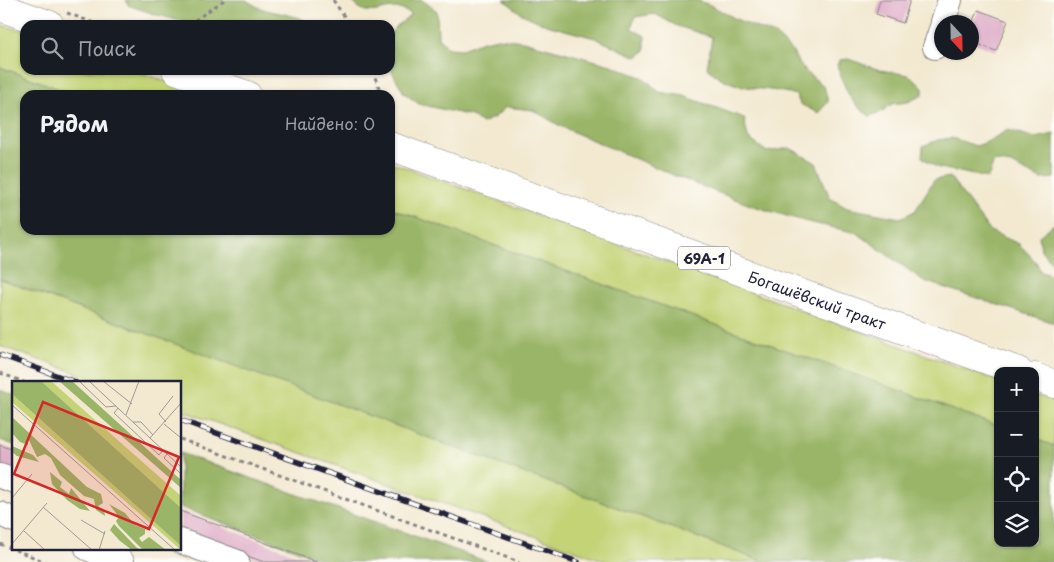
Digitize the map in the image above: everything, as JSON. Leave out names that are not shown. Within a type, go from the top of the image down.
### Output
[{"type":"main road","points":[[0,7],[36,20]]},
{"type":"main road","points":[[190,75],[233,90]]},
{"type":"main road","name":"Богашёвский тракт","points":[[395,148],[1007,367]]},
{"type":"main road","points":[[1039,378],[1054,384]]},
{"type":"street","points":[[945,15],[950,0]]},
{"type":"street","points":[[0,476],[12,480]]},
{"type":"street","points":[[0,514],[12,519]]},
{"type":"street","points":[[181,541],[237,562]]},
{"type":"street","points":[[91,550],[122,562],[126,550]]},
{"type":"path","points":[[195,20],[224,0]]},
{"type":"path","points":[[333,0],[347,20]]},
{"type":"path","points":[[374,75],[380,90]]},
{"type":"path","points":[[0,373],[21,381]]},
{"type":"path","points":[[181,439],[519,562]]},
{"type":"path","points":[[0,544],[12,549]]},
{"type":"path","points":[[15,550],[46,562]]},
{"type":"green space","points":[[126,0],[246,0],[260,8],[304,20],[177,20],[128,5]]},
{"type":"green space","points":[[351,0],[422,0],[437,11],[438,37],[448,48],[462,49],[497,38],[523,41],[611,65],[644,78],[659,92],[684,96],[744,118],[748,138],[767,152],[790,148],[816,163],[830,198],[847,208],[900,218],[915,211],[934,180],[950,177],[990,231],[1019,244],[1036,262],[1041,272],[1054,276],[1054,323],[924,281],[857,233],[804,221],[753,206],[678,177],[562,127],[533,110],[506,107],[495,117],[482,123],[472,116],[419,104],[404,93],[394,75],[395,28],[412,14],[396,8],[373,12],[363,10]]},
{"type":"green space","points":[[504,0],[696,0],[775,35],[792,51],[807,73],[824,86],[828,102],[818,113],[800,104],[796,95],[750,88],[728,82],[707,68],[712,37],[677,26],[655,14],[635,17],[631,28],[645,36],[645,51],[637,57],[595,38],[546,25],[522,14]]},
{"type":"green space","points":[[0,25],[20,30],[20,74],[0,67]]},
{"type":"green space","points":[[848,59],[880,70],[909,75],[923,87],[923,95],[908,102],[892,104],[881,112],[870,116],[852,100],[843,81],[837,65],[840,60]]},
{"type":"green space","points":[[0,67],[62,90],[20,90],[20,235],[395,235],[395,210],[994,425],[994,547],[1039,547],[1039,440],[1054,446],[1054,562],[764,562],[0,279]]},
{"type":"green space","points":[[22,75],[148,75],[189,90],[62,90]]},
{"type":"green space","points":[[1008,130],[1035,138],[1054,134],[1054,178],[1041,179],[1011,164],[994,161],[988,178],[936,167],[922,157],[923,146],[938,140],[952,138],[976,146]]},
{"type":"green space","points":[[395,164],[994,380],[994,425],[395,210]]},
{"type":"green space","points":[[1054,224],[1054,265],[1041,250],[1039,236]]},
{"type":"green space","points":[[0,279],[764,562],[608,562],[181,410],[181,381],[99,381],[0,346]]},
{"type":"green space","points":[[0,390],[12,394],[12,444],[0,440]]},
{"type":"green space","points":[[1039,396],[1054,401],[1054,446],[1039,440]]},
{"type":"green space","points":[[181,453],[488,562],[329,562],[181,507]]},
{"type":"building","points":[[880,0],[910,0],[903,23],[876,14]]},
{"type":"building","points":[[978,10],[1008,21],[996,51],[979,45],[979,15],[976,15]]},
{"type":"building","points":[[0,445],[12,449],[12,469],[0,465]]},
{"type":"building","points":[[181,511],[317,562],[264,562],[181,531]]},
{"type":"railway","points":[[0,355],[72,381]]},
{"type":"railway","points":[[181,420],[578,562]]}]
